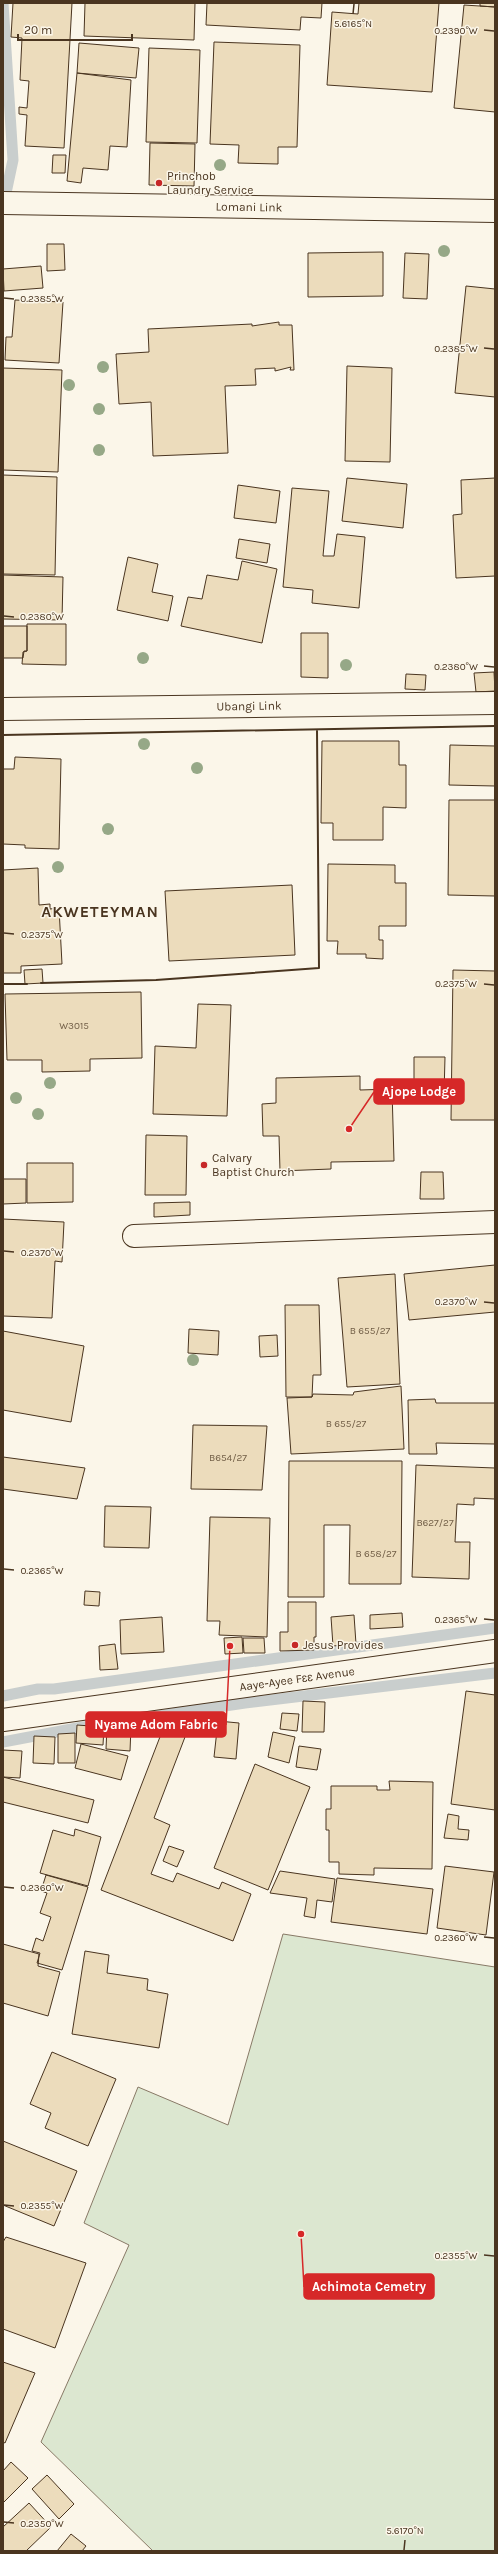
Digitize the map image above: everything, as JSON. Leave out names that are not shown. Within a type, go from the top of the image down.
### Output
[{"type":"street","name":"Lomani Link","points":[[3,203],[495,211]]},
{"type":"street","name":"Ubangi Link","points":[[3,709],[495,703]]},
{"type":"street","points":[[134,1236],[495,1222]]},
{"type":"street","name":"Aaye-Ayee Fɛɛ Avenue","points":[[3,1720],[495,1651]]},
{"type":"green space","points":[[283,1934],[495,1967],[495,2551],[153,2551],[41,2442],[129,2245],[84,2223],[138,2087],[228,2125]]},
{"type":"building","points":[[13,3],[72,3],[64,148],[25,146],[27,115],[19,114],[19,107],[27,108],[29,81],[20,80],[22,38],[11,37]]},
{"type":"building","points":[[85,3],[195,3],[194,40],[84,36]]},
{"type":"building","points":[[207,3],[322,3],[321,18],[301,17],[300,30],[206,25]]},
{"type":"building","points":[[359,3],[439,3],[432,92],[327,85],[332,12],[358,14]]},
{"type":"building","points":[[480,3],[495,3],[495,7],[480,6]]},
{"type":"building","points":[[464,5],[495,7],[495,112],[454,108]]},
{"type":"building","points":[[214,42],[300,45],[297,147],[278,147],[278,164],[238,163],[239,145],[210,144]]},
{"type":"building","points":[[79,43],[139,48],[136,78],[77,73]]},
{"type":"building","points":[[149,48],[200,50],[197,143],[146,142]]},
{"type":"building","points":[[77,73],[131,80],[127,147],[110,146],[108,170],[83,168],[81,183],[67,181]]},
{"type":"building","points":[[150,143],[195,144],[194,186],[149,185]]},
{"type":"building","points":[[53,155],[66,155],[65,173],[52,173]]},
{"type":"building","points":[[47,244],[64,244],[65,270],[47,271]]},
{"type":"building","points":[[383,252],[383,296],[308,297],[308,253]]},
{"type":"building","points":[[405,253],[429,254],[427,299],[403,298]]},
{"type":"building","points":[[41,266],[43,288],[4,291],[3,269]]},
{"type":"building","points":[[466,286],[495,289],[495,397],[455,393]]},
{"type":"building","points":[[15,300],[63,302],[59,363],[5,360],[6,337],[12,337]]},
{"type":"building","points":[[279,322],[279,325],[292,325],[294,370],[290,370],[291,367],[275,371],[275,368],[255,369],[256,385],[225,386],[228,453],[153,456],[151,402],[119,404],[116,354],[149,352],[148,329],[252,324],[252,326]]},
{"type":"building","points":[[347,366],[392,368],[390,462],[345,461]]},
{"type":"building","points":[[3,368],[62,370],[58,472],[3,470]]},
{"type":"building","points":[[3,475],[57,477],[55,575],[3,574]]},
{"type":"building","points":[[347,478],[407,484],[403,528],[342,521]]},
{"type":"building","points":[[495,478],[495,576],[456,578],[453,515],[462,514],[461,480]]},
{"type":"building","points":[[238,485],[280,491],[276,523],[234,518]]},
{"type":"building","points":[[292,488],[329,491],[323,556],[334,556],[337,534],[365,537],[359,608],[312,603],[313,590],[283,587]]},
{"type":"building","points":[[239,539],[270,544],[267,563],[236,558]]},
{"type":"building","points":[[128,557],[158,564],[152,592],[173,596],[168,621],[117,610]]},
{"type":"building","points":[[242,561],[277,569],[262,643],[181,626],[188,597],[202,599],[207,575],[238,580]]},
{"type":"building","points":[[3,575],[63,577],[62,620],[3,619]]},
{"type":"building","points":[[27,624],[66,624],[66,665],[22,664],[23,652],[27,651]]},
{"type":"building","points":[[3,626],[27,626],[27,651],[24,651],[23,658],[3,658]]},
{"type":"building","points":[[301,633],[328,633],[328,678],[301,677]]},
{"type":"building","points":[[494,672],[495,691],[476,692],[474,673]]},
{"type":"building","points":[[406,674],[426,675],[425,690],[405,689]]},
{"type":"building","points":[[322,741],[399,741],[399,765],[406,765],[406,808],[383,807],[383,840],[333,840],[333,823],[321,823]]},
{"type":"building","points":[[450,745],[495,746],[495,786],[449,785]]},
{"type":"building","points":[[15,757],[61,759],[59,849],[25,848],[25,845],[3,844],[3,769],[14,769]]},
{"type":"building","points":[[449,800],[495,800],[495,896],[448,895]]},
{"type":"building","points":[[328,864],[395,865],[395,883],[406,883],[406,926],[379,926],[379,940],[383,940],[383,959],[366,958],[366,954],[337,954],[338,941],[327,941]]},
{"type":"building","points":[[38,868],[39,905],[50,904],[50,909],[59,908],[62,964],[21,966],[21,973],[3,973],[3,870]]},
{"type":"building","points":[[292,885],[295,955],[169,961],[165,891]]},
{"type":"building","points":[[42,969],[43,983],[25,984],[24,970]]},
{"type":"building","points":[[453,970],[495,971],[495,1120],[451,1120]]},
{"type":"building","points":[[141,992],[142,1058],[90,1059],[90,1071],[42,1072],[42,1060],[7,1060],[5,994]]},
{"type":"building","points":[[198,1004],[231,1005],[227,1116],[153,1114],[155,1046],[196,1048]]},
{"type":"building","points":[[414,1057],[445,1057],[444,1095],[414,1095]]},
{"type":"building","points":[[360,1076],[360,1090],[392,1089],[394,1161],[331,1162],[331,1169],[280,1171],[279,1136],[263,1136],[262,1104],[276,1103],[276,1078]]},
{"type":"building","points":[[146,1135],[187,1136],[186,1195],[145,1195]]},
{"type":"building","points":[[27,1163],[73,1163],[73,1202],[27,1203]]},
{"type":"building","points":[[421,1172],[443,1172],[444,1199],[420,1199]]},
{"type":"building","points":[[3,1179],[26,1179],[26,1203],[3,1204]]},
{"type":"building","points":[[190,1202],[190,1215],[154,1217],[154,1203]]},
{"type":"building","points":[[3,1219],[64,1222],[62,1262],[55,1261],[52,1318],[3,1316]]},
{"type":"building","points":[[495,1265],[495,1312],[409,1320],[404,1274]]},
{"type":"building","points":[[395,1274],[400,1384],[347,1387],[338,1278]]},
{"type":"building","points":[[285,1305],[319,1305],[321,1375],[313,1375],[312,1397],[286,1397]]},
{"type":"building","points":[[189,1329],[219,1331],[218,1355],[188,1353]]},
{"type":"building","points":[[3,1331],[84,1346],[71,1422],[3,1410]]},
{"type":"building","points":[[277,1335],[278,1356],[260,1357],[259,1336]]},
{"type":"building","points":[[401,1386],[404,1449],[291,1454],[287,1398],[312,1397],[313,1394],[353,1395],[354,1392]]},
{"type":"building","points":[[435,1399],[436,1403],[495,1403],[495,1444],[436,1443],[437,1454],[409,1454],[408,1400]]},
{"type":"building","points":[[193,1425],[267,1426],[262,1490],[191,1489]]},
{"type":"building","points":[[3,1457],[85,1468],[77,1499],[3,1489]]},
{"type":"building","points":[[289,1461],[402,1461],[401,1584],[349,1584],[350,1525],[324,1525],[324,1597],[288,1597]]},
{"type":"building","points":[[416,1465],[495,1468],[495,1499],[474,1498],[474,1505],[457,1504],[455,1542],[470,1542],[469,1579],[412,1577]]},
{"type":"building","points":[[105,1506],[151,1507],[149,1548],[104,1547]]},
{"type":"building","points":[[210,1517],[270,1518],[267,1637],[219,1635],[220,1621],[207,1621]]},
{"type":"building","points":[[85,1591],[100,1592],[99,1606],[84,1605]]},
{"type":"building","points":[[288,1602],[316,1602],[316,1637],[314,1637],[314,1650],[280,1651],[280,1632],[288,1632]]},
{"type":"building","points":[[402,1613],[403,1627],[370,1629],[370,1615]]},
{"type":"building","points":[[354,1615],[356,1644],[333,1646],[331,1617]]},
{"type":"building","points":[[162,1617],[164,1652],[121,1654],[120,1620]]},
{"type":"building","points":[[242,1637],[243,1653],[225,1654],[224,1638]]},
{"type":"building","points":[[243,1638],[264,1638],[265,1653],[244,1653]]},
{"type":"building","points":[[115,1644],[118,1669],[100,1670],[99,1646]]},
{"type":"building","points":[[466,1691],[495,1695],[495,1810],[451,1804]]},
{"type":"building","points":[[303,1701],[325,1702],[324,1732],[302,1732]]},
{"type":"building","points":[[282,1713],[299,1714],[297,1731],[280,1729]]},
{"type":"building","points":[[218,1721],[239,1723],[236,1759],[214,1757]]},
{"type":"building","points":[[77,1725],[104,1727],[103,1745],[76,1743]]},
{"type":"building","points":[[107,1726],[131,1727],[130,1751],[106,1749]]},
{"type":"building","points":[[163,1729],[185,1737],[154,1818],[170,1825],[151,1874],[173,1882],[177,1873],[219,1889],[222,1882],[251,1894],[233,1941],[101,1890]]},
{"type":"building","points":[[273,1732],[295,1737],[289,1763],[268,1757]]},
{"type":"building","points":[[75,1733],[75,1763],[58,1763],[58,1734]]},
{"type":"building","points":[[34,1736],[55,1737],[54,1764],[33,1763]]},
{"type":"building","points":[[81,1744],[128,1756],[121,1780],[75,1768]]},
{"type":"building","points":[[299,1746],[321,1749],[317,1770],[296,1767]]},
{"type":"building","points":[[3,1750],[22,1751],[20,1778],[3,1777]]},
{"type":"building","points":[[255,1764],[310,1787],[268,1890],[214,1868]]},
{"type":"building","points":[[3,1777],[94,1800],[88,1823],[3,1802]]},
{"type":"building","points":[[389,1781],[433,1782],[432,1869],[374,1868],[374,1875],[339,1874],[339,1862],[329,1862],[329,1830],[326,1830],[326,1809],[331,1809],[331,1786],[377,1786],[377,1790],[390,1790]]},
{"type":"building","points":[[448,1814],[459,1816],[458,1829],[469,1830],[468,1840],[444,1838]]},
{"type":"building","points":[[75,1829],[101,1837],[88,1886],[40,1873],[53,1830],[74,1836]]},
{"type":"building","points":[[169,1846],[184,1851],[177,1867],[163,1861]]},
{"type":"building","points":[[445,1866],[494,1872],[486,1935],[437,1928]]},
{"type":"building","points":[[280,1871],[335,1879],[332,1902],[317,1900],[315,1918],[304,1916],[307,1898],[270,1893]]},
{"type":"building","points":[[46,1875],[88,1887],[62,1970],[37,1963],[40,1953],[32,1951],[36,1938],[43,1941],[51,1917],[40,1913],[47,1893],[41,1891]]},
{"type":"building","points":[[337,1878],[433,1889],[427,1934],[331,1922]]},
{"type":"building","points":[[3,1944],[39,1954],[38,1966],[60,1972],[48,2016],[3,2003]]},
{"type":"building","points":[[85,1951],[109,1955],[107,1973],[148,1979],[147,1990],[168,1994],[159,2048],[72,2034]]},
{"type":"building","points":[[52,2052],[116,2079],[88,2146],[45,2128],[51,2113],[30,2104]]},
{"type":"building","points":[[3,2141],[77,2171],[54,2226],[3,2205]]},
{"type":"building","points":[[6,2237],[86,2263],[55,2348],[3,2329],[3,2242]]},
{"type":"building","points":[[3,2362],[35,2373],[5,2443],[3,2442]]},
{"type":"building","points":[[11,2462],[28,2478],[3,2503],[3,2471]]},
{"type":"building","points":[[47,2475],[74,2504],[59,2519],[32,2489]]},
{"type":"building","points":[[29,2503],[51,2527],[26,2551],[3,2551],[3,2527]]},
{"type":"building","points":[[71,2534],[86,2546],[82,2551],[57,2551]]},
{"type":"waterway","points":[[3,3],[13,160],[3,207]]},
{"type":"waterway","points":[[3,1696],[38,1689],[54,1689],[495,1628]]},
{"type":"waterway","points":[[3,1742],[77,1728],[245,1703],[495,1673]]},
{"type":"wall","points":[[3,735],[495,726]]},
{"type":"wall","points":[[41,983],[156,980],[319,968],[317,730]]},
{"type":"wall","points":[[3,984],[27,984]]},
{"type":"place","name":"Princhob Laundry Service","points":[[159,183]]},
{"type":"place","name":"Ajope Lodge","points":[[349,1129]]},
{"type":"place","name":"Calvary Baptist Church","points":[[204,1165]]},
{"type":"place","name":"Jesus Provides","points":[[295,1645]]},
{"type":"place","name":"Nyame Adom Fabric","points":[[230,1646]]},
{"type":"place","name":"Achimota Cemetry","points":[[301,2234]]},
{"type":"district","name":"AKWETEYMAN","points":[[100,911]]}]
